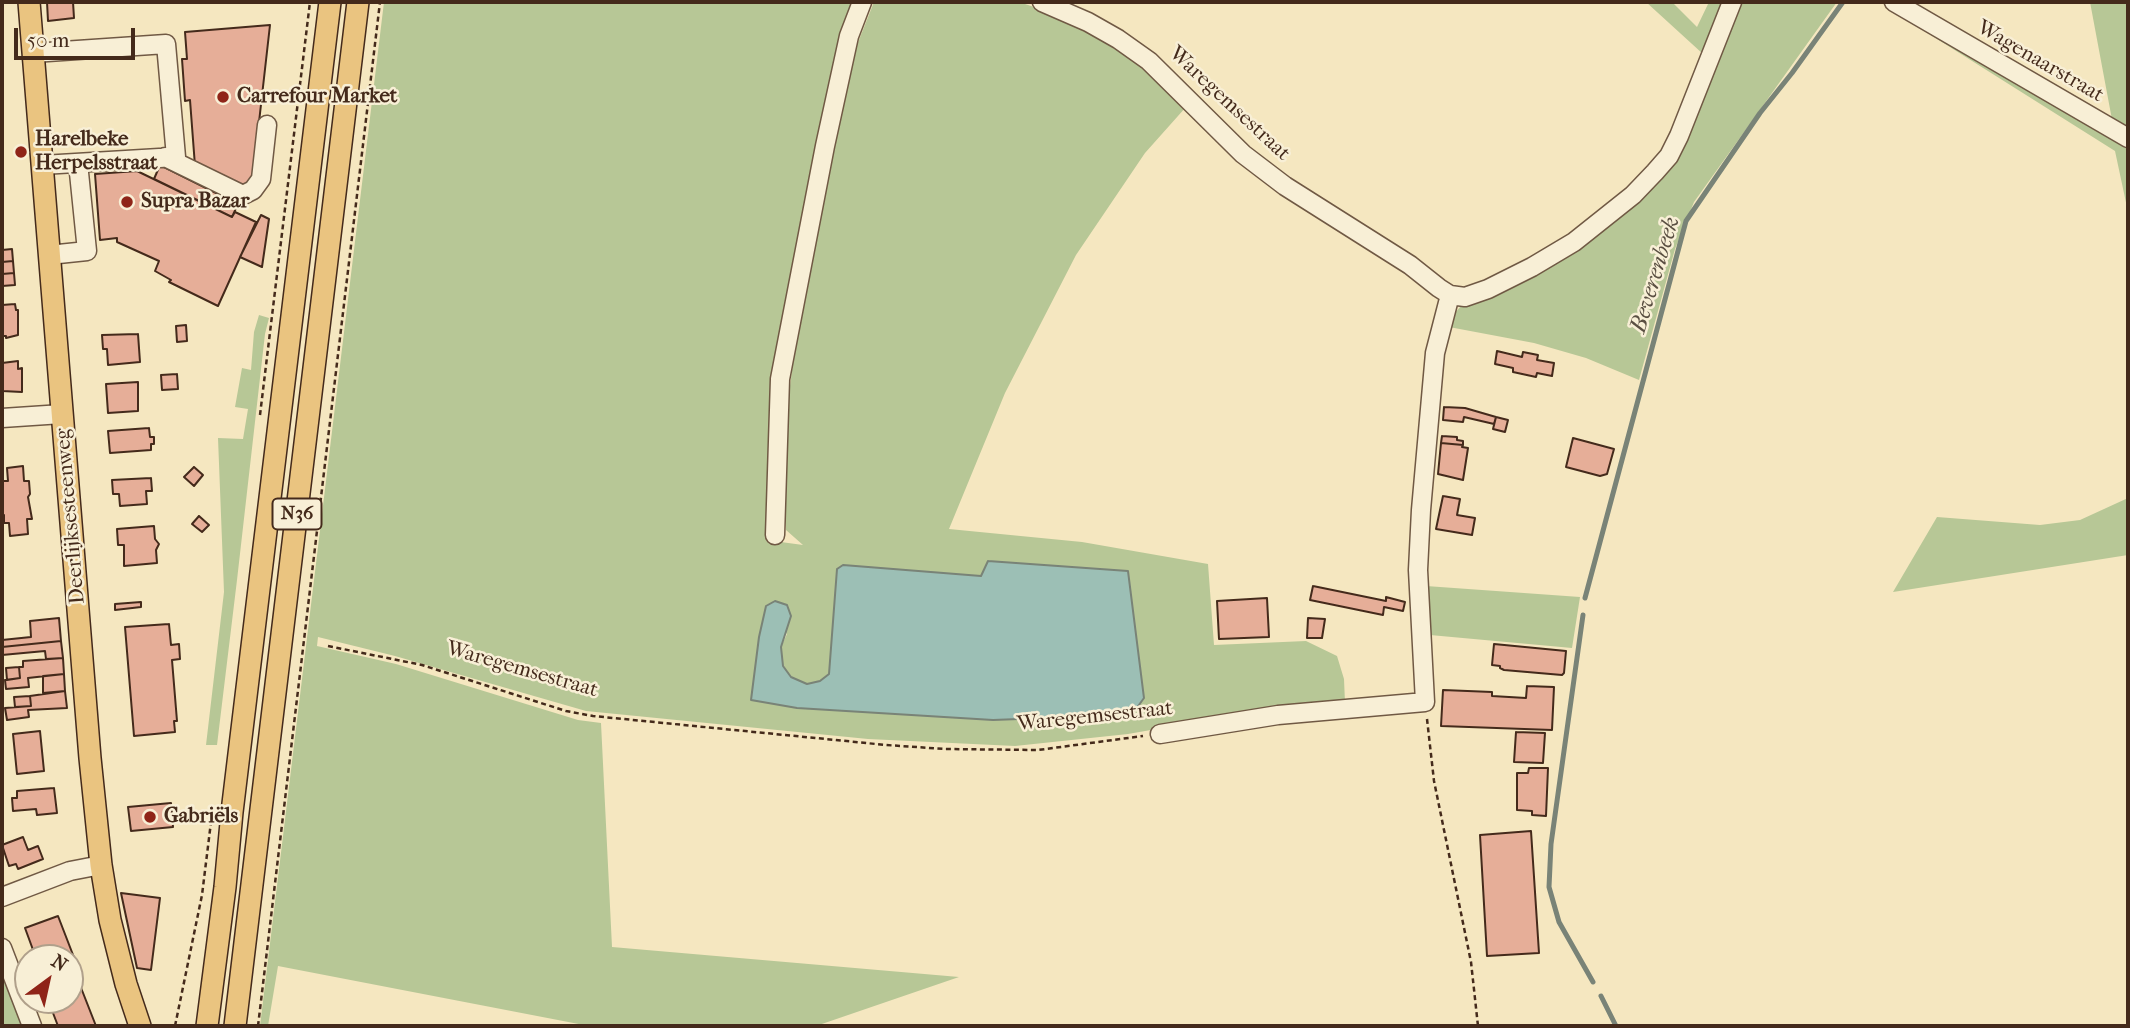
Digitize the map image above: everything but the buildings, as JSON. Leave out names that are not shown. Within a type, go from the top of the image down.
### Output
[{"type":"main road","name":"Deerlijksesteenweg","points":[[29,2],[90,758],[110,920],[140,1026]]},
{"type":"main road","name":"N36","points":[[205,1020],[330,2]]},
{"type":"main road","name":"N36","points":[[234,1026],[358,2]]},
{"type":"street","points":[[775,535],[780,379],[827,134],[849,36],[862,2]]},
{"type":"street","name":"Waregemsestraat","points":[[1042,2],[1088,22],[1149,61],[1243,154],[1304,199],[1410,265],[1450,295]]},
{"type":"street","points":[[1425,702],[1418,570],[1421,510],[1435,353],[1450,295],[1465,297],[1532,267],[1597,226],[1633,195],[1669,156],[1732,2]]},
{"type":"street","name":"Wagenaarstraat","points":[[1894,2],[2128,138]]},
{"type":"street","points":[[33,53],[166,44],[176,157],[42,165]]},
{"type":"street","points":[[164,157],[243,195],[253,190],[261,179],[267,125]]},
{"type":"street","points":[[49,255],[87,251],[78,163]]},
{"type":"street","points":[[2,418],[62,414]]},
{"type":"street","name":"Waregemsestraat","points":[[1160,734],[1278,715],[1425,702]]},
{"type":"street","points":[[2,897],[70,871],[102,865]]},
{"type":"street","points":[[2,948],[32,1026]]},
{"type":"path","points":[[259,424],[310,2]]},
{"type":"path","points":[[258,1026],[380,2]]},
{"type":"path","name":"Waregemsestraat","points":[[328,646],[422,665],[566,711],[593,716],[945,749],[1038,750],[1160,734]]},
{"type":"path","points":[[1425,702],[1434,782],[1471,962],[1478,1026]]},
{"type":"path","points":[[175,1026],[202,895],[212,815]]},
{"type":"green space","points":[[384,2],[851,2],[824,106],[784,307],[772,384],[766,540],[803,545],[786,530],[784,511],[788,401],[803,287],[855,50],[874,2],[1019,2],[1070,19],[1128,53],[1186,107],[1145,153],[1076,255],[1005,393],[949,529],[1082,542],[1208,564],[1214,645],[1306,641],[1337,656],[1344,679],[1345,703],[1242,714],[1128,734],[1015,746],[868,739],[586,711],[395,656],[318,637],[317,646],[396,664],[578,720],[601,723],[612,947],[959,977],[816,1026],[589,1026],[278,966],[268,1026],[260,1026]],"holes":[[[988,561],[1128,571],[1144,698],[1124,715],[993,720],[797,708],[752,700],[759,637],[766,606],[787,634],[781,647],[783,666],[791,677],[807,684],[820,681],[829,674],[837,569],[843,565],[981,576]]]},
{"type":"green space","points":[[1646,2],[1672,2],[1697,27],[1709,2],[1726,2],[1703,54]]},
{"type":"green space","points":[[1736,2],[1837,2],[1694,202],[1675,249],[1639,380],[1586,358],[1534,343],[1449,327],[1447,322],[1461,306],[1548,264],[1651,184]]},
{"type":"green space","points":[[2090,2],[2128,2],[2128,132],[2113,125]]},
{"type":"green space","points":[[1897,12],[2128,143],[2128,212],[2115,151]]},
{"type":"green space","points":[[259,315],[269,318],[217,745],[206,745],[224,592],[218,438],[243,439],[248,409],[235,407],[242,368],[251,370],[254,332]]},
{"type":"green space","points":[[2128,498],[2128,555],[1893,592],[1937,517],[2040,525],[2080,520]]},
{"type":"green space","points":[[1426,586],[1580,597],[1572,648],[1430,635]]},
{"type":"green space","points":[[2,973],[14,1005],[14,1014],[17,1014],[22,1026],[2,1026]]},
{"type":"water","points":[[988,561],[1128,571],[1144,698],[1136,709],[1124,715],[993,720],[797,708],[751,700],[766,606],[775,601],[787,605],[791,616],[781,647],[783,666],[791,677],[807,684],[820,681],[829,674],[837,569],[843,565],[981,576]]},
{"type":"waterway","name":"Beverenbeek","points":[[1585,598],[1686,221],[1760,113],[1843,2]]},
{"type":"waterway","name":"Beverenbeek","points":[[1583,615],[1551,844],[1549,887],[1559,922],[1593,982]]},
{"type":"waterway","name":"Beverenbeek","points":[[1601,996],[1616,1026]]},
{"type":"place","name":"Carrefour Market","points":[[223,97]]},
{"type":"place","name":"Harelbeke Herpelsstraat","points":[[21,152]]},
{"type":"place","name":"Supra Bazar","points":[[127,202]]},
{"type":"place","name":"Gabriëls","points":[[150,817]]}]
